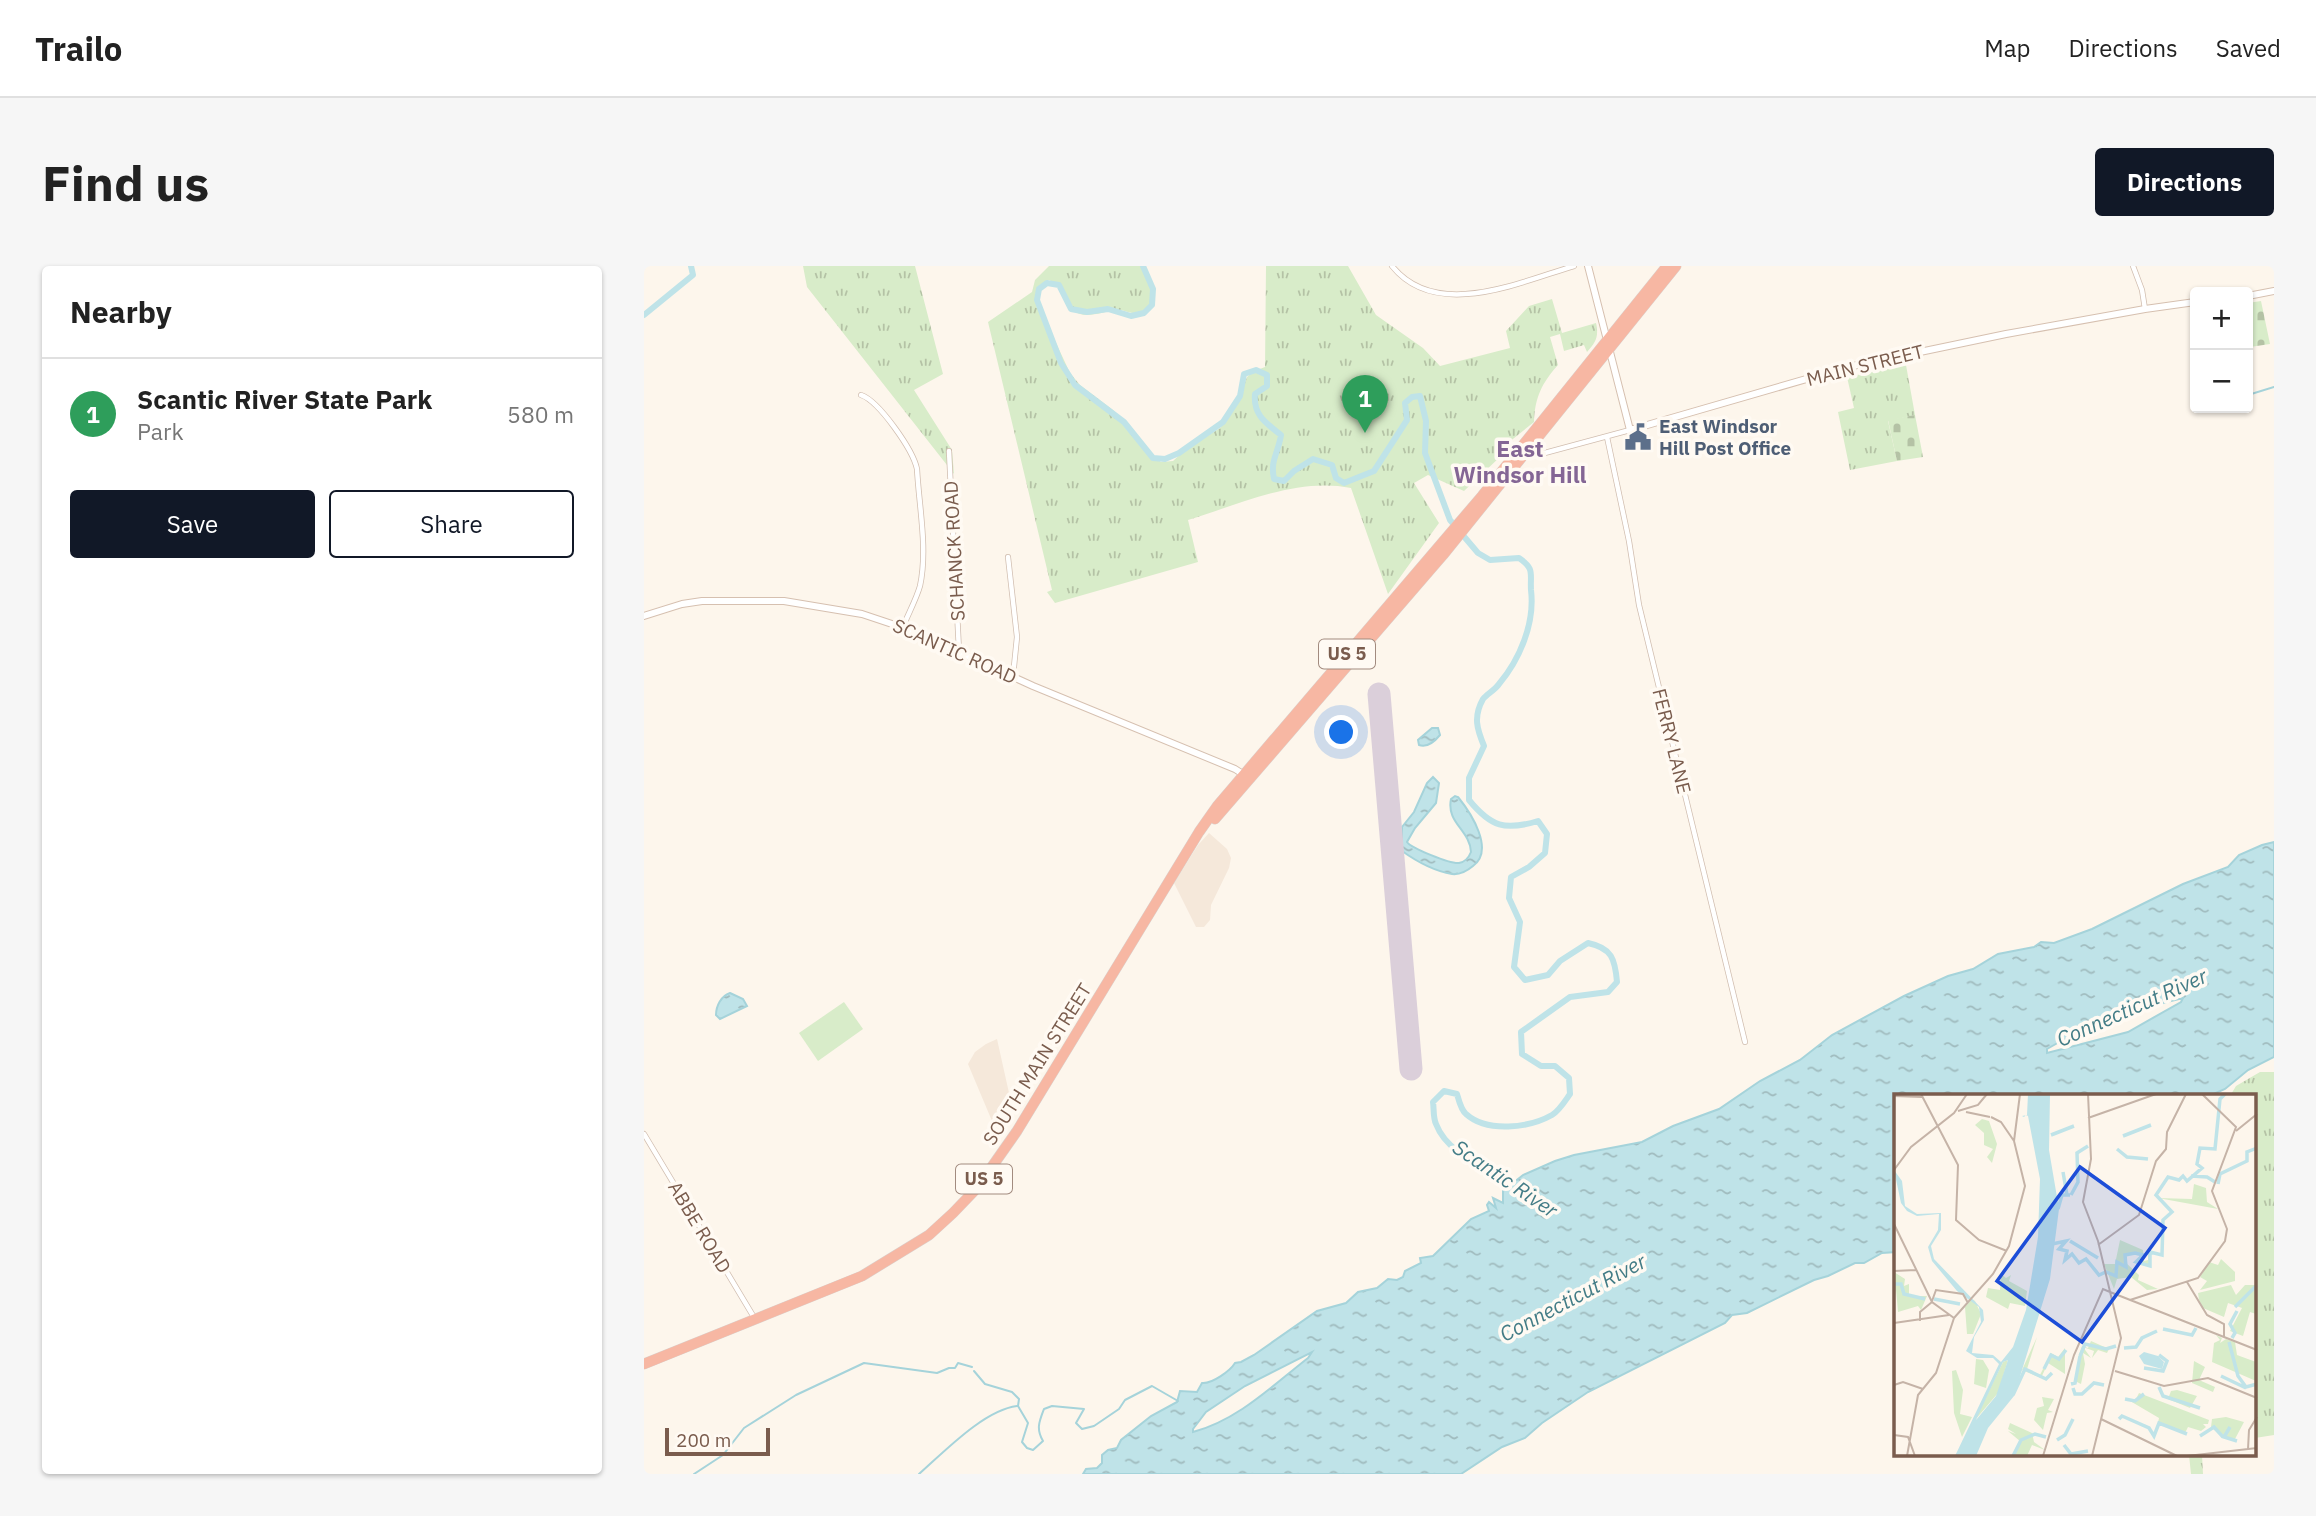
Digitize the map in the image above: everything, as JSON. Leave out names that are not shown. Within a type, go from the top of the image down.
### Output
[{"type":"highway","name":"US 5","points":[[1608,347],[1667,266]]},
{"type":"highway","name":"US 5","points":[[1247,776],[1453,537],[1676,266]]},
{"type":"highway","name":"SOUTH MAIN STREET","points":[[644,1364],[862,1276],[896,1258],[929,1235],[975,1190],[1017,1131],[1192,846],[1247,776]]},
{"type":"street","points":[[1392,266],[1414,284],[1454,296],[1497,289],[1574,266]]},
{"type":"street","points":[[1588,266],[1630,430]]},
{"type":"street","points":[[2133,266],[2142,290],[2145,309]]},
{"type":"street","points":[[2253,295],[2274,291]]},
{"type":"street","name":"MAIN STREET","points":[[1541,454],[1848,367],[2145,309],[2190,303]]},
{"type":"street","points":[[861,396],[874,403],[907,445],[917,469],[923,541],[922,572],[919,589],[903,627]]},
{"type":"street","name":"FERRY LANE","points":[[1607,437],[1629,541],[1639,605],[1745,1042]]},
{"type":"street","name":"SCHANCK ROAD","points":[[949,452],[959,651]]},
{"type":"street","points":[[1008,557],[1017,637],[1013,677]]},
{"type":"street","name":"SCANTIC ROAD","points":[[644,616],[682,604],[702,601],[769,600],[846,610],[903,627],[1013,677],[1247,776]]},
{"type":"street","name":"ABBE ROAD","points":[[644,1134],[755,1319]]},
{"type":"shaded area","points":[[1209,833],[1227,849],[1231,858],[1211,905],[1210,920],[1204,927],[1196,927],[1174,883],[1198,845]]},
{"type":"shaded area","points":[[997,1039],[1013,1111],[992,1121],[968,1064],[975,1052]]},
{"type":"green space","points":[[803,266],[915,266],[943,374],[914,390],[952,450],[954,474],[807,287]]},
{"type":"green space","points":[[1049,266],[1143,266],[1150,286],[1151,301],[1144,311],[1137,313],[1118,310],[1093,314],[1077,313],[1068,307],[1058,287],[1049,280],[1040,285],[1036,292],[1037,302],[1070,373],[1080,385],[1113,410],[1161,462],[1173,461],[1185,450],[1220,428],[1238,403],[1247,377],[1265,367],[1266,266],[1348,266],[1376,315],[1423,348],[1440,366],[1510,348],[1506,331],[1529,306],[1552,299],[1562,333],[1596,323],[1597,336],[1587,352],[1584,345],[1564,351],[1560,334],[1550,337],[1558,365],[1540,391],[1534,422],[1498,451],[1501,456],[1464,491],[1428,475],[1414,483],[1439,523],[1388,594],[1351,488],[1310,486],[1269,494],[1188,520],[1198,562],[1055,603],[1047,592],[1052,590],[988,322],[1032,292],[1035,280]]},
{"type":"green space","points":[[2261,301],[2270,344],[2253,347],[2253,302]]},
{"type":"green space","points":[[1906,365],[1915,415],[1888,421],[1897,461],[1850,470],[1838,412],[1854,408],[1847,377]]},
{"type":"green space","points":[[1915,415],[1923,457],[1897,461],[1888,420]]},
{"type":"green space","points":[[844,1002],[863,1029],[818,1061],[799,1033]]},
{"type":"green space","points":[[2260,1072],[2274,1072],[2274,1435],[2256,1438],[2256,1094],[2231,1094],[2236,1086]]},
{"type":"green space","points":[[2189,1456],[2202,1456],[2203,1474],[2191,1474]]},
{"type":"water","points":[[1432,728],[1438,728],[1440,735],[1428,745],[1419,745],[1418,740]]},
{"type":"water","points":[[1433,777],[1439,783],[1436,803],[1407,842],[1423,852],[1448,861],[1463,862],[1471,852],[1470,844],[1455,821],[1450,807],[1451,799],[1458,797],[1479,832],[1482,851],[1473,866],[1461,873],[1439,871],[1402,851],[1402,827],[1414,812],[1427,783]]},
{"type":"water","name":"Connecticut River","points":[[2274,842],[2274,1057],[2248,1070],[2225,1089],[2214,1094],[1894,1094],[1894,1252],[1882,1253],[1864,1263],[1855,1263],[1747,1313],[1732,1315],[1725,1323],[1588,1392],[1525,1438],[1502,1447],[1461,1474],[1083,1474],[1086,1469],[1097,1468],[1102,1463],[1102,1455],[1117,1448],[1121,1440],[1151,1416],[1177,1402],[1180,1391],[1197,1392],[1202,1383],[1211,1381],[1235,1363],[1254,1355],[1317,1311],[1346,1303],[1358,1292],[1377,1288],[1388,1279],[1397,1280],[1403,1277],[1405,1271],[1421,1263],[1420,1258],[1433,1256],[1471,1219],[1489,1211],[1489,1202],[1496,1208],[1493,1198],[1503,1203],[1503,1191],[1523,1175],[1574,1155],[1642,1142],[1673,1126],[1719,1109],[1760,1081],[1800,1060],[1832,1035],[1904,996],[1948,976],[1973,969],[1998,954],[2034,947],[2041,942],[2054,943],[2092,929],[2183,884],[2228,867],[2239,855]],"holes":[[[2183,998],[2181,1002],[2128,1032],[2047,1053],[2047,1049],[2096,1025]],[[1312,1352],[1308,1358],[1240,1411],[1193,1432],[1206,1412],[1245,1386]]]},
{"type":"water","points":[[730,993],[743,999],[747,1006],[720,1019],[716,1015],[718,1005],[724,996]]},
{"type":"waterway","name":"Scantic River","points":[[644,315],[693,275],[691,266]]},
{"type":"waterway","name":"Scantic River","points":[[1143,266],[1153,289],[1152,305],[1144,313],[1131,316],[1108,309],[1087,312],[1071,309],[1059,285],[1047,283],[1039,289],[1037,300],[1061,363],[1075,385],[1124,422],[1153,458],[1165,459],[1179,453],[1223,422],[1240,396],[1244,374],[1256,370],[1267,375],[1267,386],[1255,394],[1256,408],[1262,418],[1281,435],[1274,462],[1274,479],[1284,481],[1313,459],[1332,465],[1336,478],[1344,483],[1374,471],[1407,420],[1405,403],[1412,397],[1420,396],[1426,421],[1425,453],[1450,520],[1478,553],[1490,560],[1519,558],[1530,568],[1531,615],[1524,640],[1507,674],[1483,699],[1478,712],[1478,728],[1484,746],[1469,778],[1469,800],[1492,821],[1507,826],[1538,821],[1547,834],[1545,853],[1529,867],[1511,877],[1509,898],[1520,922],[1514,967],[1525,980],[1548,975],[1560,961],[1588,943],[1602,948],[1611,956],[1617,982],[1608,992],[1570,997],[1521,1032],[1522,1054],[1541,1066],[1555,1066],[1569,1078],[1570,1094],[1552,1115],[1532,1123],[1496,1126],[1485,1124],[1466,1114],[1457,1094],[1444,1091],[1433,1102],[1436,1124],[1451,1145],[1472,1161],[1519,1186]]},
{"type":"waterway","points":[[2253,393],[2274,387]]},
{"type":"waterway","points":[[694,1474],[723,1455],[744,1428],[796,1395],[864,1363],[937,1373],[955,1368],[958,1363],[972,1367]]},
{"type":"waterway","points":[[974,1371],[985,1384],[1012,1392],[1019,1399],[1018,1406],[1028,1423],[1022,1442],[1033,1450],[1043,1441],[1039,1425],[1044,1409],[1052,1406],[1084,1409],[1076,1423],[1082,1429],[1094,1426],[1119,1409],[1125,1400],[1152,1386],[1178,1401]]},
{"type":"waterway","points":[[919,1474],[978,1423],[1004,1409],[1017,1406]]},
{"type":"runway","points":[[1379,694],[1411,1069]]},
{"type":"place","name":"Scantic River State Park","points":[[1365,433]]},
{"type":"place","name":"East Windsor Hill Post Office","points":[[1638,437]]},
{"type":"district","name":"East Windsor Hill","points":[[1520,462]]}]
